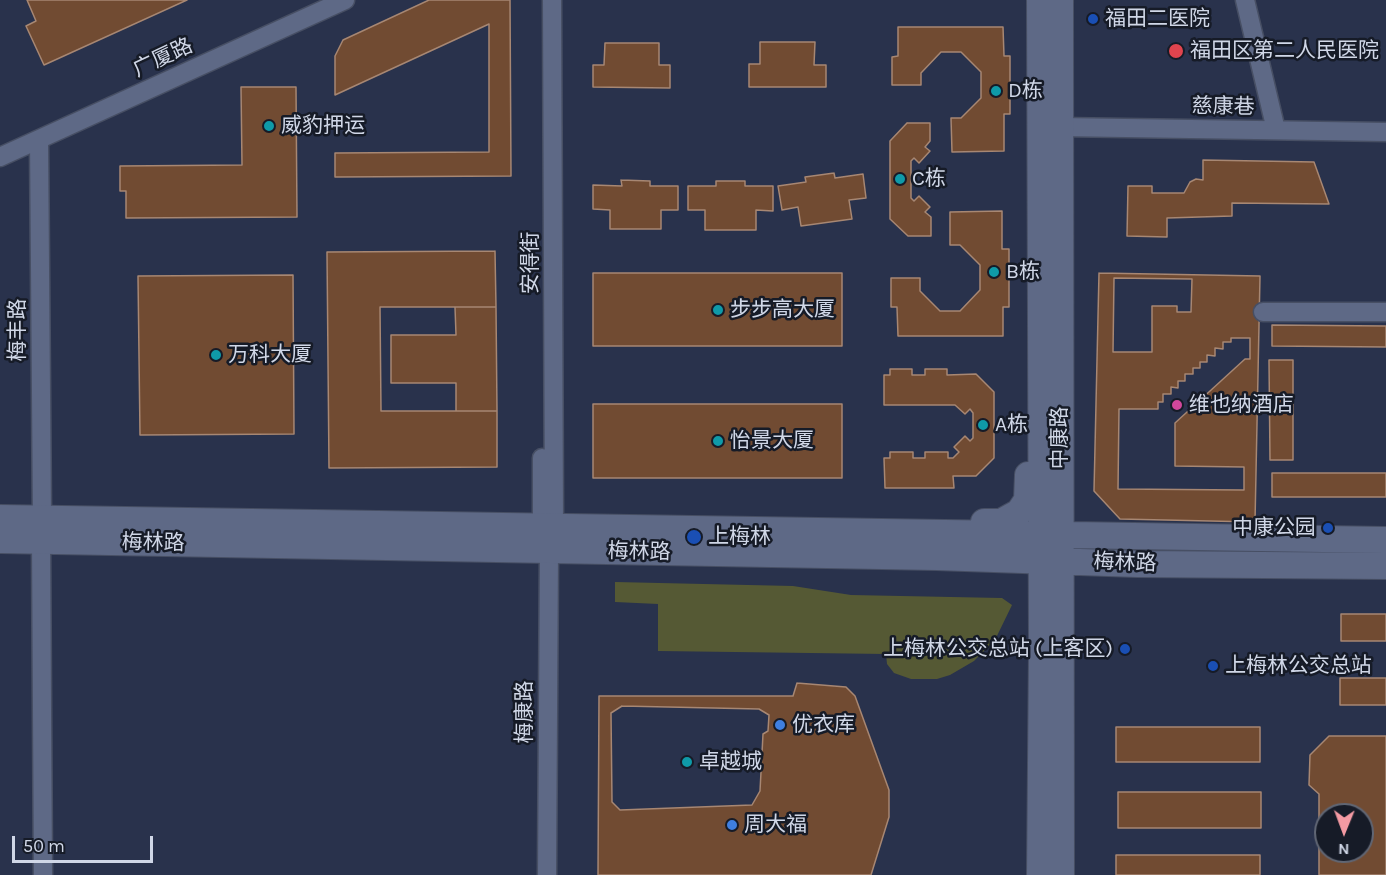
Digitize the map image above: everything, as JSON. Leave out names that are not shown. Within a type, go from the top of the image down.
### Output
[{"type":"main road","name":"中康路","points":[[1040,0],[1051,452],[1052,650],[1061,875]]},
{"type":"main road","name":"中康路","points":[[1051,452],[1060,127],[1060,0]]},
{"type":"main road","points":[[937,531],[974,522],[1002,522],[1011,519],[1025,506],[1029,468],[1051,452],[1068,470],[1070,501],[1076,513],[1092,524],[1118,526],[1137,537]]},
{"type":"main road","name":"梅林路","points":[[0,518],[41,530]]},
{"type":"main road","name":"梅林路","points":[[0,540],[41,530],[548,534],[937,531],[1137,537],[1386,540]]},
{"type":"main road","name":"梅林路","points":[[548,534],[936,557],[1137,564],[1386,566]]},
{"type":"main road","points":[[936,557],[970,572],[1016,574],[1026,579],[1035,594],[1036,620],[1052,650],[1073,630],[1074,591],[1080,583],[1097,570],[1119,570],[1137,564]]},
{"type":"main road","name":"中康路","points":[[1040,875],[1052,650]]},
{"type":"street","name":"广厦路","points":[[0,157],[345,0]]},
{"type":"street","name":"安得街","points":[[541,0],[548,534]]},
{"type":"street","name":"安得街","points":[[548,534],[552,0]]},
{"type":"street","points":[[1245,0],[1276,130]]},
{"type":"street","name":"慈康巷","points":[[1060,127],[1386,132]]},
{"type":"street","name":"梅丰路","points":[[39,140],[43,875]]},
{"type":"street","points":[[1263,312],[1386,312]]},
{"type":"street","name":"梅康路","points":[[547,875],[548,534]]},
{"type":"green space","points":[[615,582],[793,586],[851,595],[1002,598],[1012,605],[995,640],[974,661],[950,675],[937,679],[911,679],[894,673],[887,664],[886,654],[658,651],[658,604],[615,602]]},
{"type":"building","points":[[27,0],[187,0],[44,65],[26,26],[36,21]]},
{"type":"building","points":[[429,0],[510,0],[511,176],[335,177],[335,153],[489,152],[489,24],[335,95],[335,56],[343,40]]},
{"type":"building","name":"D栋","points":[[898,27],[1003,27],[1004,56],[1010,56],[1010,114],[1004,114],[1004,151],[952,152],[951,118],[961,118],[981,98],[981,72],[961,52],[941,52],[921,73],[921,85],[892,85],[892,57],[898,56]]},
{"type":"building","points":[[760,42],[815,42],[814,65],[826,65],[826,87],[749,87],[749,64],[760,64]]},
{"type":"building","points":[[605,43],[659,43],[659,65],[670,65],[670,88],[593,87],[593,65],[604,65]]},
{"type":"building","name":"威豹押运","points":[[241,87],[296,87],[297,217],[126,218],[126,191],[120,191],[120,166],[242,165]]},
{"type":"building","name":"C栋","points":[[907,123],[930,123],[930,141],[925,147],[930,151],[919,163],[914,158],[911,161],[911,198],[914,201],[919,196],[930,207],[925,212],[931,217],[931,236],[908,236],[890,219],[890,141]]},
{"type":"building","points":[[1203,160],[1314,162],[1329,204],[1232,203],[1232,216],[1167,218],[1167,237],[1127,236],[1128,186],[1152,186],[1152,193],[1184,193],[1190,182],[1196,179],[1203,180]]},
{"type":"building","points":[[834,173],[835,178],[863,174],[866,198],[849,200],[852,219],[801,226],[798,207],[782,210],[778,186],[806,182],[805,177]]},
{"type":"building","points":[[621,180],[650,181],[650,186],[678,186],[678,210],[661,210],[661,229],[610,229],[610,210],[593,209],[593,185],[622,186]]},
{"type":"building","points":[[716,181],[745,181],[745,186],[773,186],[773,211],[756,210],[756,230],[705,230],[705,210],[688,210],[688,186],[716,186]]},
{"type":"building","name":"B栋","points":[[1002,211],[1002,249],[1009,249],[1009,307],[1003,307],[1003,336],[898,336],[897,307],[891,307],[891,278],[920,278],[920,291],[940,311],[960,311],[980,290],[980,265],[960,245],[950,245],[950,212]]},
{"type":"building","points":[[495,251],[496,307],[380,307],[381,411],[497,411],[497,467],[329,468],[327,252]]},
{"type":"building","name":"步步高大厦","points":[[593,273],[842,273],[842,346],[593,346]]},
{"type":"building","name":"维也纳酒店","points":[[1099,273],[1260,276],[1255,522],[1120,519],[1094,491]]},
{"type":"building","name":"万科大厦","points":[[293,275],[294,434],[140,435],[138,276]]},
{"type":"building","points":[[1114,278],[1192,279],[1191,312],[1177,312],[1177,306],[1152,306],[1152,352],[1113,352]]},
{"type":"building","points":[[455,307],[496,307],[497,411],[456,411],[456,383],[391,383],[391,335],[456,335]]},
{"type":"building","points":[[1272,325],[1386,326],[1386,347],[1272,346]]},
{"type":"building","points":[[1231,338],[1250,338],[1250,359],[1245,359],[1175,423],[1175,466],[1244,467],[1244,490],[1118,489],[1119,409],[1158,409],[1158,402],[1163,402],[1163,394],[1171,394],[1171,387],[1178,388],[1178,381],[1185,381],[1185,374],[1193,374],[1193,368],[1200,368],[1200,362],[1207,362],[1207,355],[1215,356],[1215,348],[1223,349],[1223,342],[1231,342]]},
{"type":"building","points":[[1269,360],[1293,360],[1293,460],[1270,460]]},
{"type":"building","name":"A栋","points":[[890,369],[912,369],[912,375],[925,375],[925,369],[947,369],[947,375],[976,374],[994,392],[994,458],[976,476],[953,476],[954,488],[885,488],[884,458],[890,458],[890,452],[913,452],[913,458],[925,458],[925,452],[948,452],[948,458],[953,458],[959,452],[954,447],[965,436],[970,441],[973,438],[973,413],[970,409],[965,414],[955,405],[884,405],[884,375],[890,375]]},
{"type":"building","name":"怡景大厦","points":[[593,404],[842,404],[842,478],[593,478]]},
{"type":"building","points":[[1272,473],[1386,473],[1386,497],[1272,497]]},
{"type":"building","points":[[1341,614],[1386,614],[1386,641],[1341,641]]},
{"type":"building","points":[[1340,678],[1386,678],[1386,705],[1340,705]]},
{"type":"building","points":[[797,683],[846,687],[855,696],[889,790],[889,817],[871,875],[598,875],[599,696],[793,696]]},
{"type":"building","name":"卓越城","points":[[622,706],[759,709],[769,715],[768,731],[763,734],[760,791],[752,805],[620,810],[612,802],[611,713]]},
{"type":"building","points":[[1116,727],[1260,727],[1260,762],[1116,762]]},
{"type":"building","points":[[1329,736],[1386,736],[1386,875],[1319,875],[1319,863],[1374,863],[1374,803],[1319,803],[1319,794],[1309,785],[1310,755]]},
{"type":"building","points":[[1118,792],[1261,792],[1261,828],[1118,828]]},
{"type":"building","points":[[1116,855],[1260,855],[1260,875],[1116,875]]},
{"type":"place","name":"福田二医院","points":[[1093,19]]},
{"type":"place","name":"福田区第二人民医院","points":[[1176,51]]},
{"type":"place","name":"D栋","points":[[996,91]]},
{"type":"place","name":"威豹押运","points":[[269,126]]},
{"type":"place","name":"C栋","points":[[900,179]]},
{"type":"place","name":"B栋","points":[[994,272]]},
{"type":"place","name":"步步高大厦","points":[[718,310]]},
{"type":"place","name":"万科大厦","points":[[216,355]]},
{"type":"place","name":"维也纳酒店","points":[[1177,405]]},
{"type":"place","name":"A栋","points":[[983,425]]},
{"type":"place","name":"怡景大厦","points":[[718,441]]},
{"type":"place","name":"中康公园","points":[[1328,528]]},
{"type":"place","name":"上梅林","points":[[694,537]]},
{"type":"place","name":"上梅林公交总站 (上客区)","points":[[1125,649]]},
{"type":"place","name":"上梅林公交总站","points":[[1213,666]]},
{"type":"place","name":"优衣库","points":[[780,725]]},
{"type":"place","name":"卓越城","points":[[687,762]]},
{"type":"place","name":"周大福","points":[[732,825]]}]
